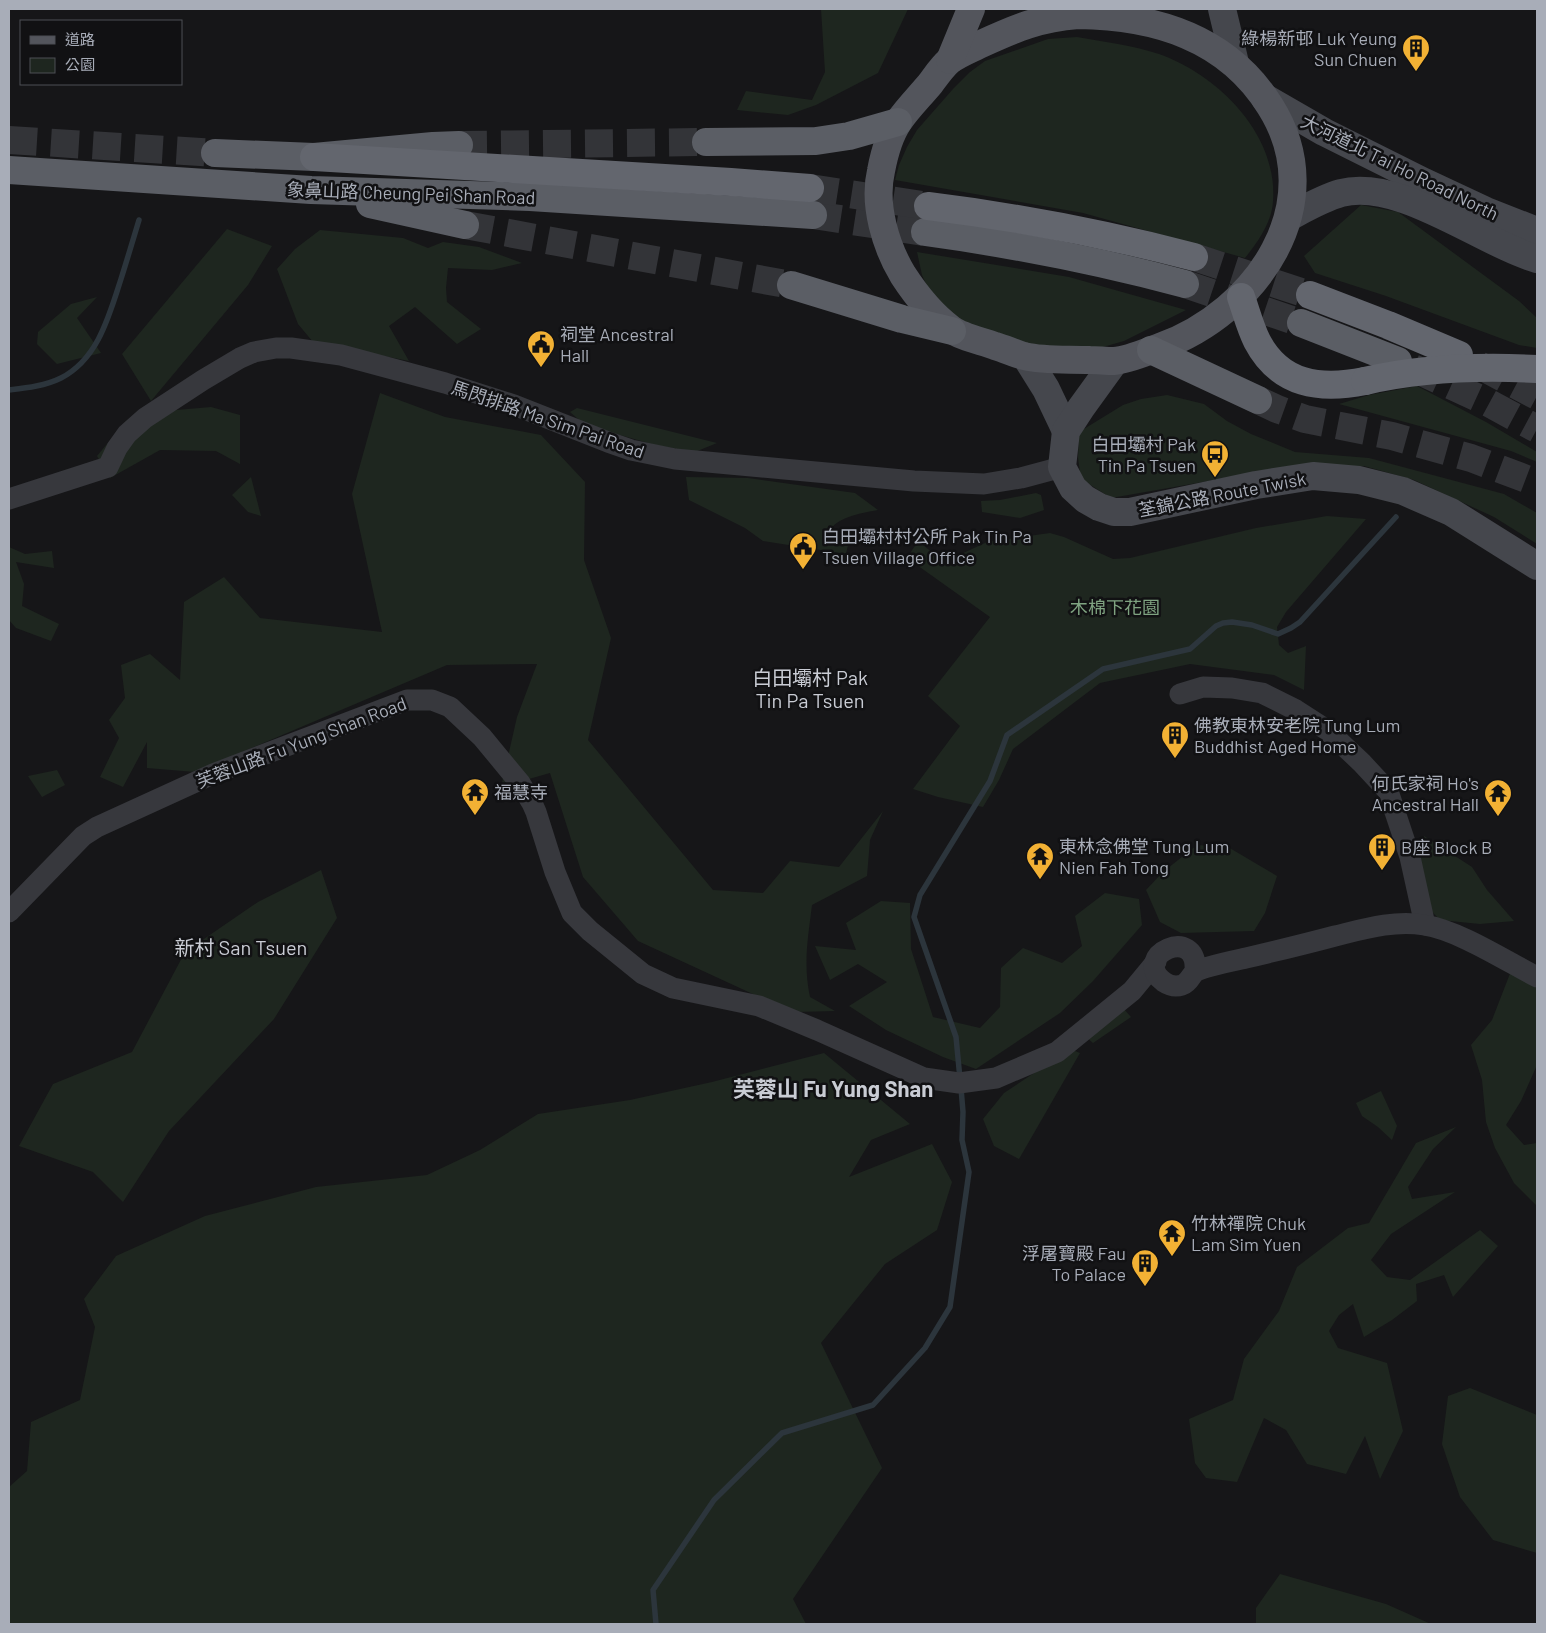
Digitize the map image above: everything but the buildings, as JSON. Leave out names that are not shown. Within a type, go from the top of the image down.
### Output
[{"type":"highway","points":[[706,142],[816,141],[866,132],[898,122]]},
{"type":"highway","points":[[314,158],[459,145]]},
{"type":"highway","name":"象鼻山路 Cheung Pei Shan Road","points":[[215,153],[711,180],[810,188]]},
{"type":"highway","name":"象鼻山路 Cheung Pei Shan Road","points":[[9,170],[310,190],[530,198],[813,215]]},
{"type":"highway","points":[[310,190],[465,225]]},
{"type":"highway","points":[[1185,284],[1067,255],[992,241],[926,219],[992,214],[1064,227],[1194,257]]},
{"type":"highway","points":[[791,285],[902,319],[952,330]]},
{"type":"highway","points":[[1310,295],[1460,355]]},
{"type":"highway","points":[[1241,297],[1256,340],[1268,358],[1280,370],[1304,381],[1322,385],[1347,384],[1432,370],[1469,368],[1537,369]]},
{"type":"highway","points":[[1301,323],[1398,361]]},
{"type":"highway","points":[[1151,350],[1258,400]]},
{"type":"main road","points":[[950,60],[1006,32],[1029,23],[1074,12],[1111,16],[1136,14],[1200,41],[1222,54],[1256,85],[1279,120],[1289,145],[1293,172],[1289,217],[1276,247],[1265,266],[1241,297],[1202,326],[1172,343],[1116,361],[1026,357],[952,330],[922,302],[896,263],[886,235],[880,209],[879,184],[882,165],[898,122],[950,60],[971,9]]},
{"type":"main road","points":[[1222,9],[1235,64]]},
{"type":"main road","name":"大河道北 Tai Ho Road North","points":[[1265,98],[1324,132],[1366,153],[1482,222],[1537,259]]},
{"type":"main road","name":"大河道北 Tai Ho Road North","points":[[1289,217],[1330,197],[1343,193],[1368,190],[1392,196],[1424,208],[1482,222],[1537,231]]},
{"type":"main road","points":[[1026,357],[1046,389],[1066,431]]},
{"type":"main road","points":[[1062,467],[1066,431],[1116,361]]},
{"type":"main road","name":"荃錦公路 Route Twisk","points":[[1062,467],[1073,488],[1085,499],[1099,507],[1114,512],[1147,510],[1256,485],[1312,476],[1359,480],[1403,491],[1451,512],[1537,566]]},
{"type":"street","name":"馬閃排路 Ma Sim Pai Road","points":[[9,499],[108,467],[117,448],[127,434],[145,418],[203,380],[240,358],[266,349],[291,348],[341,355],[468,389],[522,407],[631,450],[675,459],[914,481],[984,484],[1021,478],[1062,467]]},
{"type":"street","points":[[1180,694],[1203,688],[1232,688],[1262,693],[1296,710],[1327,730],[1362,763],[1388,791],[1410,857],[1425,925]]},
{"type":"street","name":"芙蓉山路 Fu Yung Shan Road","points":[[9,912],[83,836],[114,819],[213,774],[407,700],[432,700],[456,711],[482,737],[520,783],[536,812],[554,872],[572,913],[590,931],[643,974],[673,988],[759,1006],[818,1030],[924,1078],[959,1083],[996,1078],[1057,1052],[1132,991],[1156,962],[1162,951],[1167,948],[1174,946],[1186,949],[1194,966]]},
{"type":"street","name":"芙蓉山路 Fu Yung Shan Road","points":[[1194,966],[1227,962],[1398,923],[1425,925],[1460,937],[1537,977]]},
{"type":"street","points":[[1156,962],[1158,975],[1167,984]]},
{"type":"street","name":"芙蓉山路 Fu Yung Shan Road","points":[[1132,991],[1167,984],[1174,986],[1186,983],[1194,966]]},
{"type":"green space","points":[[821,9],[908,9],[878,73],[816,105],[788,115],[737,110],[746,91],[812,100],[825,72]]},
{"type":"green space","points":[[1077,37],[1139,48],[1159,54],[1202,76],[1240,110],[1255,131],[1266,153],[1272,176],[1273,201],[1267,224],[1245,258],[1083,213],[895,180],[899,165],[917,130],[970,72],[985,61],[1048,39]]},
{"type":"green space","points":[[1361,205],[1398,212],[1519,301],[1537,318],[1537,348],[1519,345],[1386,296],[1315,273],[1304,256]]},
{"type":"green space","points":[[227,229],[272,246],[248,285],[151,401],[122,354]]},
{"type":"green space","points":[[320,230],[403,238],[428,248],[443,242],[479,247],[522,263],[492,270],[448,268],[447,302],[481,329],[457,344],[415,307],[389,326],[409,361],[313,342],[298,324],[277,269],[295,249]]},
{"type":"green space","points":[[917,252],[1069,277],[1186,310],[1124,341],[1096,349],[1058,351],[977,330],[948,313],[930,293],[922,275]]},
{"type":"green space","points":[[97,297],[77,318],[101,353],[57,364],[37,344],[38,332],[71,304]]},
{"type":"green space","points":[[1417,386],[1486,422],[1537,452],[1537,462],[1511,451],[1339,404],[1369,395]]},
{"type":"green space","points":[[380,393],[445,417],[541,435],[585,482],[584,560],[611,638],[588,740],[713,890],[763,893],[790,861],[839,867],[883,811],[870,840],[867,876],[812,905],[807,962],[810,997],[835,1011],[796,1012],[638,941],[583,877],[550,773],[501,787],[517,717],[537,664],[447,665],[195,772],[147,768],[147,742],[123,787],[100,777],[119,738],[109,720],[125,698],[121,665],[150,654],[180,680],[184,602],[224,577],[260,618],[382,632],[352,494]]},
{"type":"green space","points":[[1167,395],[1204,404],[1227,421],[1251,434],[1295,452],[1369,458],[1504,494],[1537,513],[1537,544],[1494,517],[1414,480],[1364,466],[1283,468],[1111,498],[1081,479],[1078,458],[1079,432],[1123,405],[1141,399]]},
{"type":"green space","points":[[211,407],[240,415],[240,464],[216,451],[160,450],[110,478],[97,456],[127,420],[165,411]]},
{"type":"green space","points":[[577,408],[717,443],[695,452],[655,445],[585,425],[570,412]]},
{"type":"green space","points":[[251,477],[261,516],[248,512],[232,495]]},
{"type":"green space","points":[[686,477],[748,478],[855,493],[878,510],[846,518],[839,521],[831,529],[848,545],[846,554],[763,541],[745,528],[689,500]]},
{"type":"green space","points":[[1036,493],[1041,495],[1044,510],[1020,518],[982,512],[981,501],[1000,500]]},
{"type":"green space","name":"木棉下花園","points":[[1327,516],[1366,519],[1286,612],[1277,627],[1279,645],[1288,653],[1306,646],[1304,690],[1274,675],[1190,664],[1100,683],[1013,749],[999,780],[983,807],[938,797],[913,789],[960,726],[928,696],[990,617],[907,558],[918,541],[944,562],[987,542],[1050,533],[1064,537],[1113,559],[1130,558],[1256,528]]},
{"type":"green space","points":[[9,547],[25,554],[52,551],[54,568],[16,562],[24,584],[22,606],[59,624],[51,641],[16,628],[9,620]]},
{"type":"green space","points":[[57,770],[65,785],[42,797],[28,776]]},
{"type":"green space","points":[[1424,836],[1472,867],[1487,890],[1514,921],[1480,924],[1440,920],[1408,887]]},
{"type":"green space","points":[[1197,845],[1228,847],[1277,876],[1265,913],[1254,931],[1181,933],[1160,922],[1146,890],[1163,872]]},
{"type":"green space","points":[[321,870],[337,918],[274,1019],[169,1131],[123,1202],[93,1172],[19,1146],[53,1084],[132,1052],[185,952],[258,902]]},
{"type":"green space","points":[[1105,893],[1139,899],[1142,925],[1093,981],[1060,1013],[976,1069],[943,1057],[886,1030],[849,1006],[887,982],[858,964],[830,980],[815,946],[856,950],[846,923],[881,901],[910,903],[911,949],[933,1017],[980,1028],[1000,1007],[1001,968],[1023,948],[1062,963],[1082,946],[1075,916]]},
{"type":"green space","points":[[1511,971],[1532,979],[1537,990],[1537,1065],[1521,1101],[1506,1125],[1524,1145],[1537,1143],[1537,1206],[1514,1183],[1495,1148],[1486,1122],[1482,1080],[1471,1045],[1492,1020]]},
{"type":"green space","points":[[1122,1007],[1131,1017],[1093,1043],[1083,1034]]},
{"type":"green space","points":[[1070,1049],[1080,1053],[1019,1159],[994,1146],[983,1119],[1004,1093]]},
{"type":"green space","points":[[824,1053],[910,1124],[871,1140],[849,1177],[932,1144],[952,1182],[937,1230],[885,1264],[821,1343],[882,1468],[793,1599],[806,1624],[9,1624],[9,1487],[27,1471],[31,1422],[80,1400],[95,1327],[84,1299],[116,1256],[205,1216],[316,1187],[427,1175],[480,1150],[538,1114],[630,1100],[712,1082]]},
{"type":"green space","points":[[1381,1091],[1397,1126],[1392,1140],[1362,1116],[1356,1103]]},
{"type":"green space","points":[[1456,1127],[1433,1149],[1408,1187],[1412,1199],[1455,1192],[1391,1234],[1371,1260],[1387,1277],[1410,1280],[1480,1230],[1498,1246],[1453,1297],[1444,1275],[1416,1284],[1417,1301],[1392,1320],[1364,1337],[1353,1304],[1339,1315],[1329,1331],[1338,1348],[1387,1363],[1403,1431],[1380,1479],[1365,1436],[1346,1474],[1307,1464],[1286,1430],[1264,1418],[1237,1482],[1206,1478],[1195,1463],[1189,1419],[1233,1400],[1244,1359],[1279,1311],[1297,1267],[1348,1228],[1369,1223],[1416,1143]]},
{"type":"green space","points":[[1470,1388],[1537,1415],[1537,1553],[1493,1540],[1460,1497],[1442,1444],[1448,1396]]},
{"type":"green space","points":[[1280,1574],[1386,1604],[1431,1624],[1256,1624],[1256,1608]]},
{"type":"waterway","points":[[9,390],[55,381],[74,370],[84,360],[93,348],[106,322],[139,220]]},
{"type":"waterway","points":[[960,1079],[956,1037],[914,917],[920,895],[990,781],[1007,735],[1103,669],[1190,649],[1216,626],[1223,623],[1232,622],[1252,625],[1278,634],[1291,628],[1300,622],[1396,517]]},
{"type":"waterway","points":[[656,1624],[653,1590],[714,1500],[782,1433],[873,1405],[925,1348],[950,1307],[969,1172],[962,1140],[963,1112],[961,1088]]},
{"type":"tunnel","points":[[9,140],[215,153]]},
{"type":"tunnel","points":[[459,145],[706,142]]},
{"type":"tunnel","points":[[810,188],[928,206]]},
{"type":"tunnel","points":[[813,215],[925,232]]},
{"type":"tunnel","points":[[465,225],[791,285]]},
{"type":"tunnel","points":[[1194,257],[1310,295]]},
{"type":"tunnel","points":[[1185,284],[1301,323]]},
{"type":"tunnel","points":[[1479,365],[1537,396]]},
{"type":"tunnel","points":[[1413,368],[1485,401],[1537,429]]},
{"type":"tunnel","points":[[1258,400],[1305,419],[1392,436],[1471,458],[1537,483]]},
{"type":"place","name":"綠楊新邨 Luk Yeung Sun Chuen","points":[[1416,72]]},
{"type":"place","name":"祠堂 Ancestral Hall","points":[[541,368]]},
{"type":"place","name":"白田壩村 Pak Tin Pa Tsuen","points":[[1215,478]]},
{"type":"place","name":"白田壩村村公所 Pak Tin Pa Tsuen Village Office","points":[[803,570]]},
{"type":"place","name":"佛教東林安老院 Tung Lum Buddhist Aged Home","points":[[1175,759]]},
{"type":"place","name":"福慧寺","points":[[475,816]]},
{"type":"place","name":"何氏家祠 Ho's Ancestral Hall","points":[[1498,817]]},
{"type":"place","name":"B座 Block B","points":[[1382,871]]},
{"type":"place","name":"東林念佛堂 Tung Lum Nien Fah Tong","points":[[1040,880]]},
{"type":"place","name":"竹林禪院 Chuk Lam Sim Yuen","points":[[1172,1257]]},
{"type":"place","name":"浮屠寶殿 Fau To Palace","points":[[1145,1287]]},
{"type":"district","name":"白田壩村 Pak Tin Pa Tsuen","points":[[810,688]]},
{"type":"district","name":"新村 San Tsuen","points":[[241,947]]},
{"type":"district","name":"芙蓉山 Fu Yung Shan","points":[[833,1088]]}]
